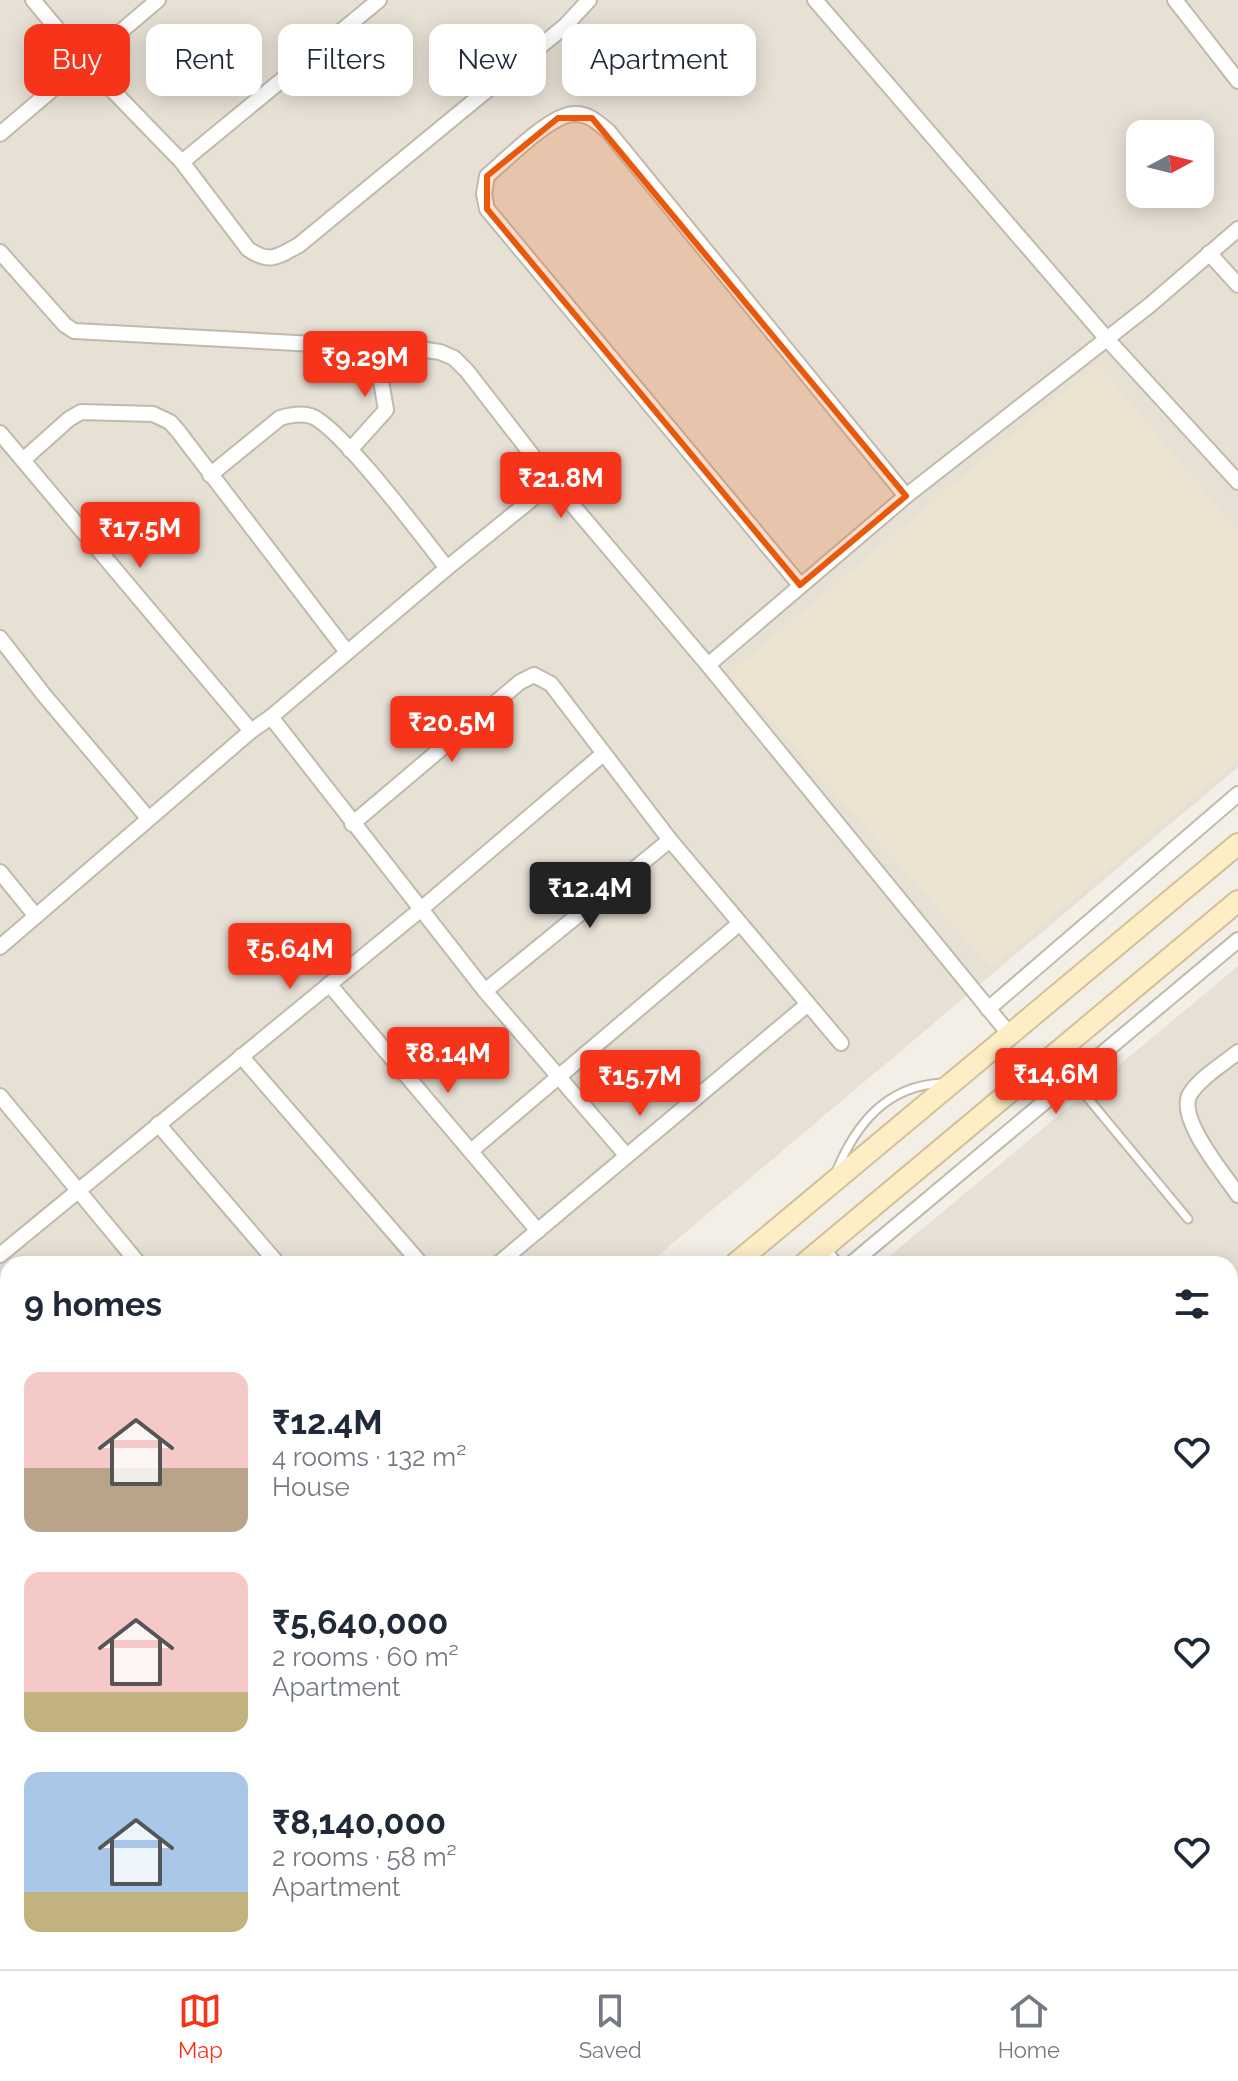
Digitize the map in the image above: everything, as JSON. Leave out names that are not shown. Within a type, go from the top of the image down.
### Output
[{"type":"street","points":[[33,0],[53,24]]},
{"type":"street","points":[[130,24],[158,0]]},
{"type":"street","points":[[182,162],[379,0]]},
{"type":"street","points":[[118,96],[182,162],[248,249],[262,258],[276,258],[299,245],[565,26],[589,0]]},
{"type":"street","points":[[815,0],[1107,339],[1238,482]]},
{"type":"street","points":[[1175,0],[1238,81]]},
{"type":"street","points":[[0,134],[45,96]]},
{"type":"street","points":[[800,585],[487,209],[484,194],[487,176],[558,118],[575,114],[592,118],[608,131],[906,496]]},
{"type":"street","points":[[708,665],[906,496],[1107,339],[1238,229]]},
{"type":"street","points":[[0,252],[65,325],[74,331],[375,346],[440,352],[454,358],[1010,1035]]},
{"type":"street","points":[[1209,253],[1238,285]]},
{"type":"street","points":[[350,450],[386,410],[375,346]]},
{"type":"street","points":[[23,460],[81,412],[153,414],[170,422],[347,652]]},
{"type":"street","points":[[210,475],[280,418],[294,414],[311,416],[341,439],[447,568]]},
{"type":"street","points":[[0,433],[251,731]]},
{"type":"street","points":[[0,947],[251,731],[553,482]]},
{"type":"street","points":[[0,638],[148,818]]},
{"type":"street","points":[[352,824],[534,675],[551,684],[670,840],[841,1043]]},
{"type":"street","points":[[271,717],[485,991],[626,1155]]},
{"type":"street","points":[[0,1255],[420,910],[603,754]]},
{"type":"street","points":[[988,1009],[1238,794]]},
{"type":"street","points":[[485,991],[670,840]]},
{"type":"street","points":[[745,1256],[1238,844]]},
{"type":"street","points":[[0,872],[35,915]]},
{"type":"street","points":[[829,1256],[1053,1056],[1238,901]]},
{"type":"street","points":[[471,1151],[740,923]]},
{"type":"street","points":[[860,1256],[1238,940]]},
{"type":"street","points":[[329,984],[538,1231]]},
{"type":"street","points":[[508,1256],[808,1004]]},
{"type":"street","points":[[1238,1052],[1197,1086],[1187,1103],[1195,1131],[1238,1195]]},
{"type":"street","points":[[241,1056],[414,1256]]},
{"type":"street","points":[[1053,1056],[1071,1078]]},
{"type":"street","points":[[3,1106],[132,1256]]},
{"type":"street","points":[[158,1124],[271,1256]]},
{"type":"lane","points":[[1071,1078],[1188,1219]]},
{"type":"highlighted area","points":[[558,118],[592,118],[906,496],[800,585],[487,209],[487,176]]},
{"type":"shaded area","points":[[0,0],[1238,0],[1238,767],[657,1256],[0,1256]]},
{"type":"shaded area","points":[[1097,363],[1238,531],[1238,760],[991,968],[729,674]]},
{"type":"shaded area","points":[[1238,966],[1238,1256],[890,1256]]}]
